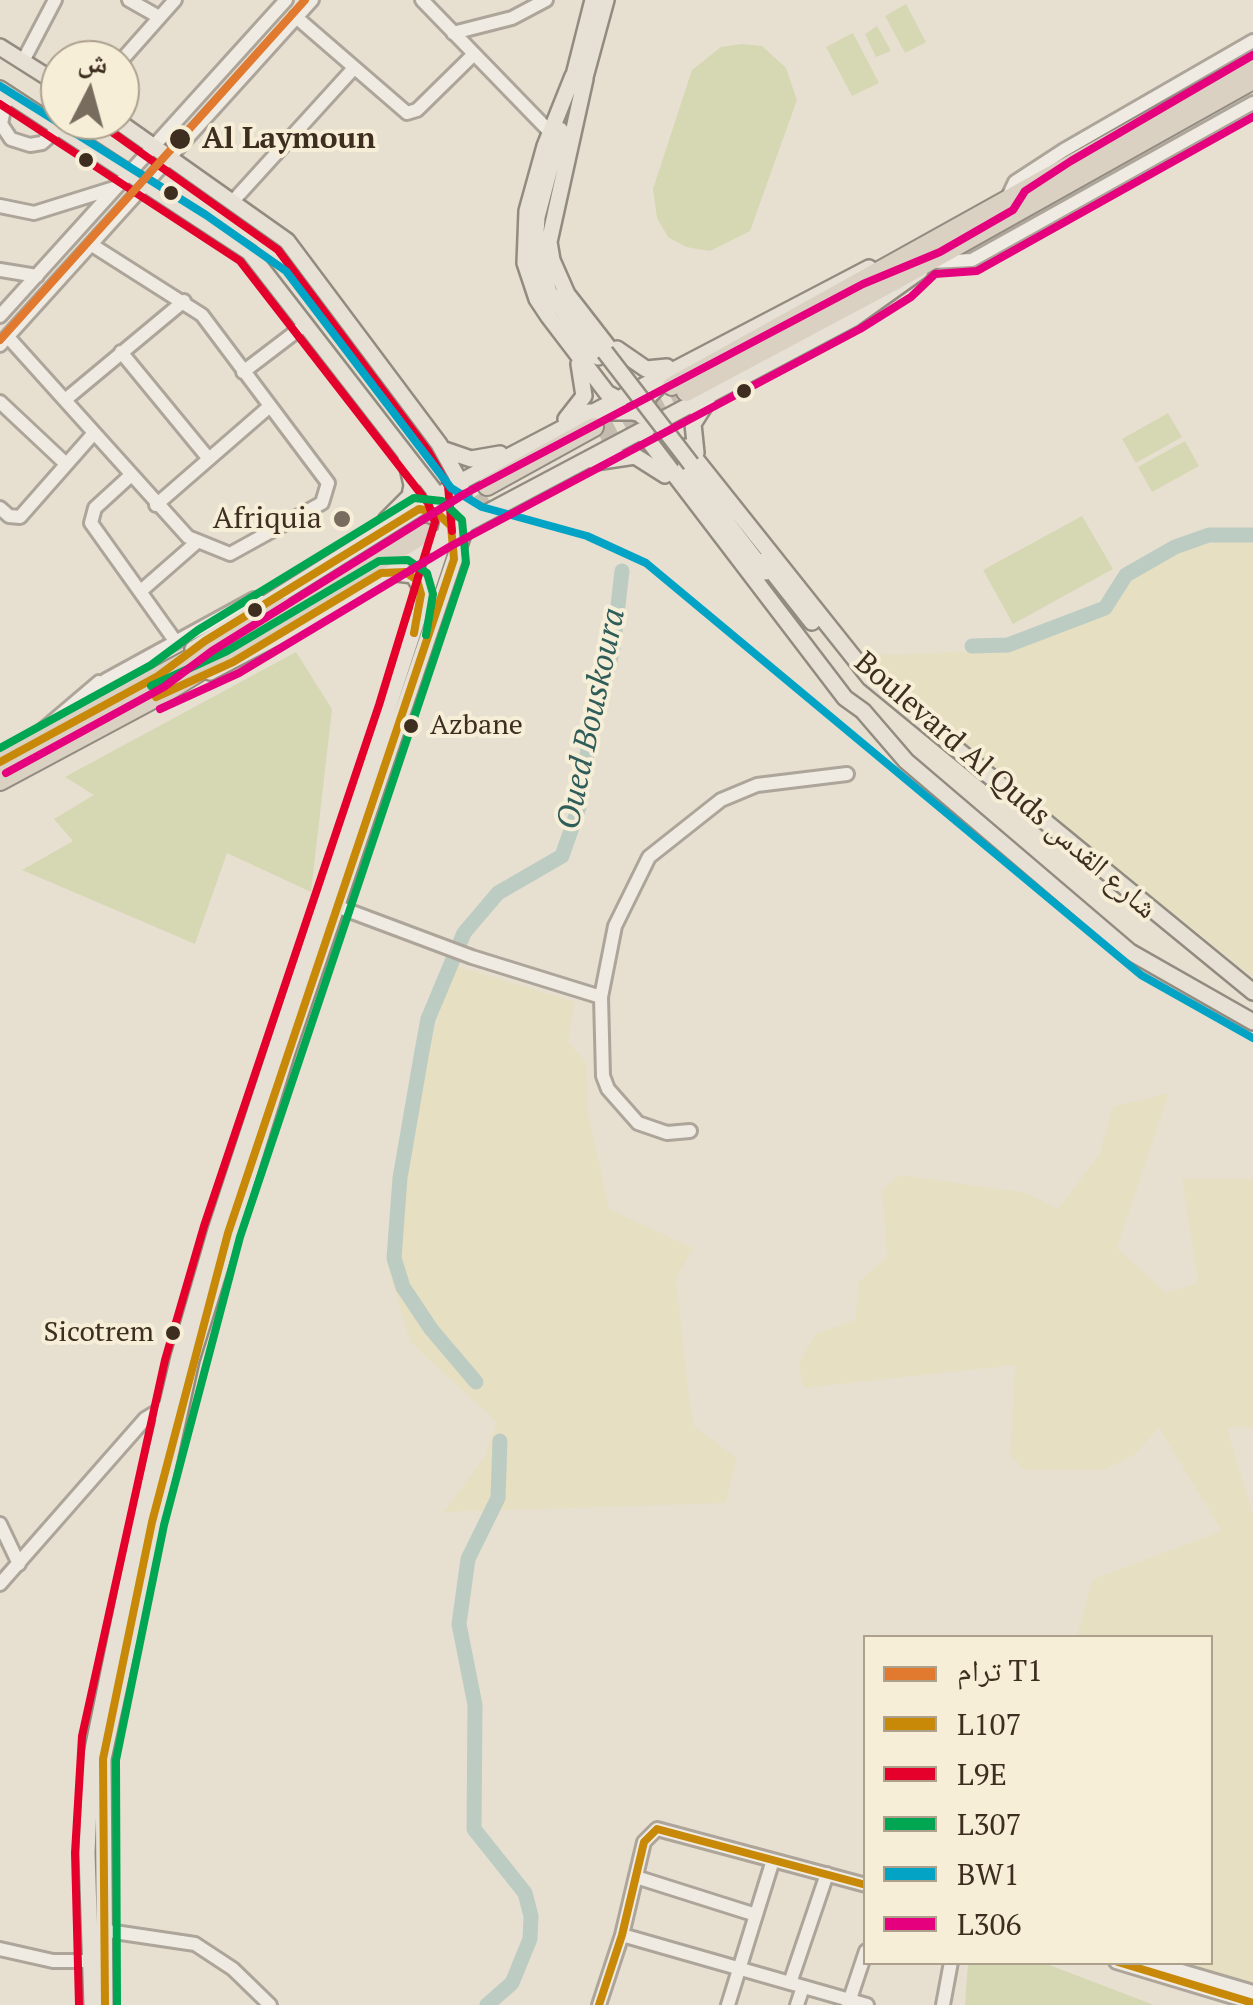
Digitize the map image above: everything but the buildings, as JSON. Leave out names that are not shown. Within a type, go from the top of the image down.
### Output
[{"type":"highway","points":[[671,402],[892,274],[934,241],[1253,63]]},
{"type":"highway","points":[[892,274],[930,262],[1253,80]]},
{"type":"highway","points":[[488,496],[602,432]]},
{"type":"highway","points":[[0,781],[421,522]]},
{"type":"highway","points":[[0,762],[96,710],[163,683]]},
{"type":"main road","points":[[593,0],[549,242],[559,278],[632,378],[632,403],[642,432]]},
{"type":"main road","points":[[606,0],[579,77],[547,203],[543,248],[554,288],[799,611],[863,711]]},
{"type":"main road","points":[[0,47],[40,72]]},
{"type":"main road","points":[[579,77],[550,132],[527,211],[525,262],[537,299],[574,351],[632,403],[671,402]]},
{"type":"main road","points":[[4,91],[40,115]]},
{"type":"main road","points":[[140,135],[288,241],[442,449],[457,513],[454,560]]},
{"type":"main road","points":[[78,140],[250,252],[402,451],[457,513]]},
{"type":"main road","points":[[567,470],[632,403],[680,364],[858,273],[934,241]]},
{"type":"main road","points":[[602,432],[632,403],[671,402],[715,394],[854,318],[903,287],[930,262]]},
{"type":"main road","points":[[589,322],[634,364],[656,369],[680,364]]},
{"type":"main road","points":[[442,449],[478,460],[528,446],[544,436],[571,414],[584,396],[585,385],[574,351]]},
{"type":"main road","points":[[544,436],[642,432],[671,402],[680,364]]},
{"type":"main road","points":[[691,465],[692,424],[715,394]]},
{"type":"main road","name":"Boulevard Al Quds شارع القدس","points":[[671,402],[691,465],[870,678],[1253,992]]},
{"type":"main road","name":"Boulevard Al Quds شارع القدس","points":[[642,432],[845,698],[863,711],[906,761],[1130,952],[1253,1022]]},
{"type":"main road","points":[[104,2005],[100,1804],[106,1731],[175,1401],[336,906],[454,560],[488,496],[528,446]]},
{"type":"main road","points":[[163,683],[267,604],[373,535],[410,496],[410,474],[402,451]]},
{"type":"main road","points":[[163,683],[233,662],[381,573],[457,513],[488,496],[567,470],[635,456],[691,496]]},
{"type":"main road","points":[[373,535],[421,522],[436,512],[457,513],[488,496]]},
{"type":"main road","points":[[439,497],[457,513]]},
{"type":"main road","points":[[421,522],[439,497]]},
{"type":"main road","points":[[92,2005],[87,1854],[92,1748],[216,1230],[457,513]]},
{"type":"main road","points":[[381,573],[405,572],[417,580],[417,623]]},
{"type":"main road","points":[[799,611],[864,678],[921,722]]},
{"type":"street","points":[[23,61],[55,0]]},
{"type":"street","points":[[128,0],[159,17]]},
{"type":"street","points":[[139,40],[175,0]]},
{"type":"street","points":[[92,245],[202,315],[328,483],[328,495],[230,554],[197,542],[175,527],[64,400],[4,341],[312,0]]},
{"type":"street","points":[[422,0],[550,132]]},
{"type":"street","points":[[454,33],[512,18],[546,0]]},
{"type":"street","points":[[0,316],[156,145],[277,3]]},
{"type":"street","points":[[296,18],[399,109],[412,112],[473,55]]},
{"type":"street","points":[[1007,199],[1015,182],[1064,150],[1253,41]]},
{"type":"street","points":[[234,200],[354,68]]},
{"type":"street","points":[[4,91],[1,124],[10,139],[30,146],[47,140]]},
{"type":"street","points":[[930,262],[972,260],[1253,103]]},
{"type":"street","points":[[0,206],[34,212],[116,187]]},
{"type":"street","points":[[0,270],[37,276]]},
{"type":"street","points":[[0,293],[18,295]]},
{"type":"street","points":[[64,400],[184,301]]},
{"type":"street","points":[[243,372],[306,324]]},
{"type":"street","points":[[122,352],[209,459]]},
{"type":"street","points":[[0,402],[66,463]]},
{"type":"street","points":[[156,506],[270,406]]},
{"type":"street","points":[[0,508],[9,516],[20,517],[94,433]]},
{"type":"street","points":[[130,476],[95,508],[91,520],[176,642]]},
{"type":"street","points":[[142,590],[197,542]]},
{"type":"street","points":[[31,745],[33,736],[68,713],[78,697],[106,680],[254,599],[267,604]]},
{"type":"street","points":[[96,710],[97,689],[106,680]]},
{"type":"street","points":[[690,1131],[666,1133],[638,1124],[608,1090],[600,1064],[601,997],[615,926],[649,857],[736,792],[847,774]]},
{"type":"street","points":[[336,906],[472,957],[601,997]]},
{"type":"street","points":[[0,1584],[145,1419],[175,1401]]},
{"type":"street","points":[[0,1524],[19,1564]]},
{"type":"street","points":[[599,2005],[622,1935],[644,1842],[658,1828],[863,1883]]},
{"type":"street","points":[[728,2005],[773,1860]]},
{"type":"street","points":[[797,2005],[797,1985],[826,1874]]},
{"type":"street","points":[[636,1877],[756,1915]]},
{"type":"street","points":[[101,1930],[195,1944],[233,1969],[270,2005]]},
{"type":"street","points":[[622,1935],[867,2005]]},
{"type":"street","points":[[0,1949],[53,1961],[90,1961]]},
{"type":"street","points":[[849,2002],[863,1959]]},
{"type":"street","points":[[943,2005],[950,1965]]},
{"type":"street","points":[[1126,1965],[1253,2003]]},
{"type":"street","points":[[1161,1965],[1253,1992]]},
{"type":"shaded area","points":[[1253,540],[1253,977],[880,678],[859,651],[897,655],[1006,649],[1107,610],[1130,577],[1169,553],[1218,542]]},
{"type":"shaded area","points":[[453,965],[575,1002],[568,1041],[587,1064],[588,1112],[609,1209],[693,1248],[676,1279],[689,1397],[694,1426],[737,1458],[726,1503],[444,1512],[485,1456],[497,1422],[410,1342],[388,1268],[392,1180]]},
{"type":"shaded area","points":[[1169,1093],[1117,1248],[1166,1293],[1198,1283],[1182,1179],[1253,1179],[1253,1427],[1227,1428],[1253,1515],[1253,1983],[1187,1965],[1213,1965],[1213,1635],[1077,1635],[1093,1579],[1222,1531],[1159,1428],[1135,1454],[1104,1470],[1024,1470],[1010,1455],[1015,1365],[803,1388],[799,1364],[815,1334],[855,1320],[859,1281],[887,1257],[882,1190],[900,1175],[1027,1193],[1058,1209],[1099,1155],[1113,1107]]},
{"type":"green space","points":[[906,4],[926,42],[905,53],[885,16]]},
{"type":"green space","points":[[877,26],[891,51],[876,57],[865,34]]},
{"type":"green space","points":[[853,33],[879,83],[852,96],[826,47]]},
{"type":"green space","points":[[762,46],[786,68],[797,100],[750,231],[710,251],[686,247],[668,237],[657,218],[653,189],[692,70],[721,47]]},
{"type":"green space","points":[[1168,413],[1182,437],[1136,463],[1122,439]]},
{"type":"green space","points":[[1185,441],[1199,466],[1152,492],[1138,467]]},
{"type":"green space","points":[[1082,516],[1113,569],[1013,624],[983,570]]},
{"type":"green space","points":[[296,652],[332,709],[311,892],[227,853],[195,944],[22,870],[73,841],[54,819],[94,795],[65,777]]},
{"type":"green space","points":[[968,1965],[1049,1965],[1154,2005],[965,2005]]},
{"type":"waterway","name":"Oued Bouskoura","points":[[972,646],[1008,645],[1105,608],[1126,575],[1175,547],[1209,535],[1253,535]]},
{"type":"waterway","name":"Oued Bouskoura","points":[[476,1382],[431,1329],[403,1287],[394,1258],[400,1178],[422,1051],[428,1019],[464,933],[498,893],[562,856],[579,807],[589,741],[613,649],[622,571]]},
{"type":"waterway","name":"Oued Bouskoura","points":[[487,2005],[512,1983],[530,1939],[531,1916],[525,1893],[474,1829],[475,1705],[459,1624],[468,1559],[498,1498],[500,1441]]},
{"type":"tunnel","points":[[600,437],[676,397]]},
{"type":"tunnel","points":[[425,533],[493,497]]},
{"type":"tram line","name":"T1","points":[[0,340],[305,0]]},
{"type":"transit line","name":"L306","points":[[6,773],[164,687],[212,651],[466,493],[863,284],[940,252],[1013,210],[1025,191],[1071,161],[1253,55]]},
{"type":"transit line","name":"BW1","points":[[0,86],[206,215],[286,271],[451,488],[482,507],[587,536],[646,563],[1141,975],[1253,1038]]},
{"type":"transit line","name":"L9E","points":[[0,104],[240,261],[428,503],[435,522],[379,705],[204,1226],[165,1360],[82,1736],[75,1853],[79,2005]]},
{"type":"transit line","name":"L306","points":[[160,709],[239,673],[451,546],[860,329],[911,297],[935,274],[977,271],[1253,117]]},
{"type":"transit line","name":"L9E","points":[[123,140],[278,250],[428,451],[448,486],[452,531]]},
{"type":"transit line","name":"L307","points":[[0,748],[151,665],[198,630],[414,498],[442,501],[462,520],[466,563],[240,1237],[164,1525],[116,1760],[117,2005]]},
{"type":"transit line","name":"L107","points":[[0,762],[158,676],[205,641],[419,509],[436,512],[451,526],[454,559],[228,1233],[152,1522],[103,1759],[105,2005]]},
{"type":"transit line","name":"L307","points":[[151,686],[227,651],[379,561],[408,560],[427,573],[433,594],[426,635]]},
{"type":"transit line","name":"L107","points":[[156,697],[233,662],[381,573],[405,572],[417,580],[421,594],[414,633]]},
{"type":"transit line","name":"L107","points":[[599,2005],[622,1935],[644,1842],[657,1829],[863,1884]]},
{"type":"transit line","name":"L107","points":[[1128,1965],[1253,2003]]},
{"type":"place","name":"Al Laymoun","points":[[180,139]]},
{"type":"place","name":"Afriquia","points":[[342,519]]},
{"type":"place","name":"Azbane","points":[[411,726]]},
{"type":"place","name":"Sicotrem","points":[[173,1333]]}]
